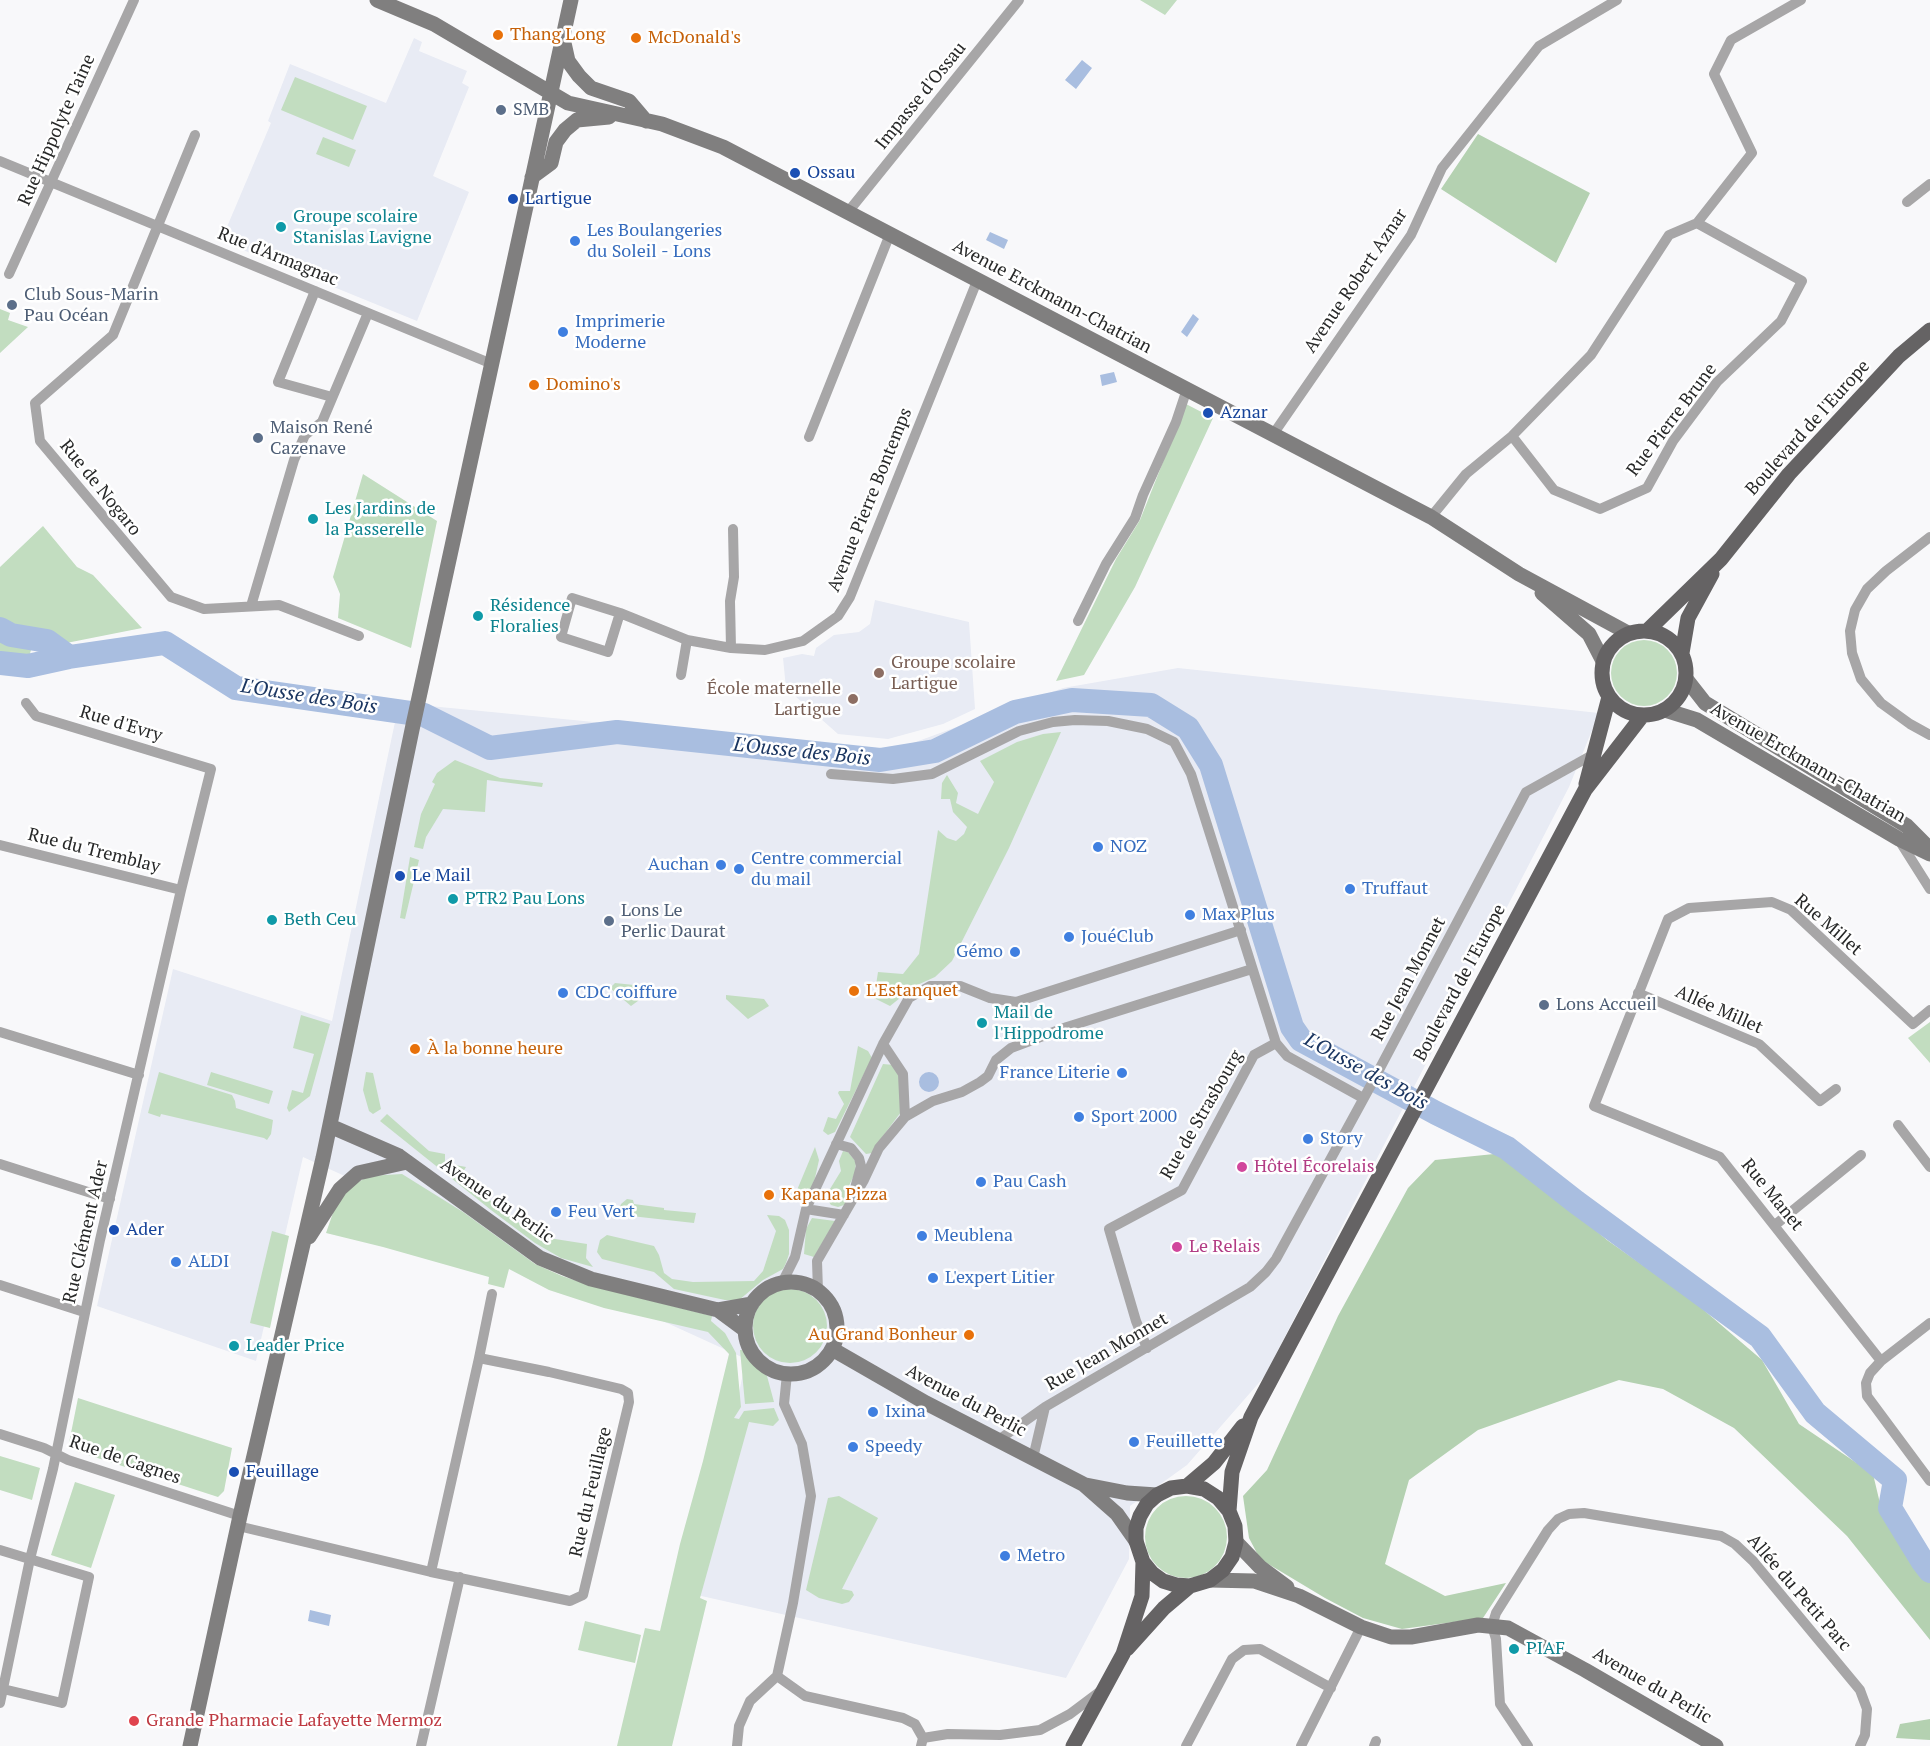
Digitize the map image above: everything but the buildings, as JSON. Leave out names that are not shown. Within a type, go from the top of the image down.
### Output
[{"type":"main road","name":"Boulevard de l'Europe","points":[[1648,630],[1721,559],[1789,474],[1899,356],[1930,330]]},
{"type":"main road","name":"Boulevard de l'Europe","points":[[1682,653],[1688,618],[1721,559]]},
{"type":"main road","points":[[1648,630],[1662,634],[1674,642],[1687,666],[1687,680],[1679,698],[1665,710],[1643,716],[1624,710],[1609,697],[1602,680],[1603,661],[1608,649],[1617,640],[1628,633],[1648,630]]},
{"type":"main road","name":"Boulevard de l'Europe","points":[[1585,790],[1609,697]]},
{"type":"main road","name":"Boulevard de l'Europe","points":[[1229,1511],[1232,1472],[1251,1417],[1585,790],[1643,716]]},
{"type":"main road","name":"Boulevard de l'Europe","points":[[1187,1486],[1214,1463],[1251,1417]]},
{"type":"main road","points":[[1073,1746],[1123,1654],[1142,1596],[1143,1562],[1136,1541],[1140,1516],[1147,1504],[1157,1495],[1171,1488],[1187,1486],[1204,1489],[1218,1498],[1229,1511],[1235,1526],[1236,1542],[1232,1557],[1223,1570],[1210,1580],[1190,1586],[1176,1585],[1163,1581],[1143,1562]]},
{"type":"main road","points":[[1123,1654],[1164,1608],[1190,1586]]},
{"type":"street","name":"Rue Hippolyte Taine","points":[[9,274],[134,0]]},
{"type":"street","name":"Avenue Erckmann-Chatrian","points":[[377,0],[434,24],[568,103],[662,124],[723,147],[1431,517],[1519,574],[1628,633]]},
{"type":"street","points":[[190,1746],[330,1126],[418,700],[572,0]]},
{"type":"street","name":"Impasse d'Ossau","points":[[848,212],[1019,0]]},
{"type":"street","name":"Avenue Robert Aznar","points":[[1274,434],[1411,235],[1442,168],[1539,46],[1617,0]]},
{"type":"street","points":[[1431,517],[1466,474],[1512,436],[1591,355],[1670,235],[1697,223],[1752,153],[1714,74],[1731,40],[1801,0]]},
{"type":"street","points":[[563,38],[568,61],[591,88],[629,101],[646,120]]},
{"type":"street","points":[[532,177],[551,163],[556,142],[577,120],[623,115]]},
{"type":"street","name":"Rue de Nogaro","points":[[195,135],[113,335],[35,403],[40,441],[171,597],[204,609],[279,605],[358,636]]},
{"type":"street","name":"Rue d'Armagnac","points":[[0,161],[492,363]]},
{"type":"street","points":[[1907,202],[1930,184]]},
{"type":"street","name":"Rue Pierre Brune","points":[[1512,436],[1554,490],[1600,510],[1647,488],[1673,441],[1718,382],[1781,321],[1802,281],[1697,223]]},
{"type":"street","points":[[809,436],[890,234]]},
{"type":"street","name":"Avenue Pierre Bontemps","points":[[620,613],[608,652],[561,637],[572,598],[620,613],[687,640],[732,648],[765,650],[804,641],[838,616],[849,597],[977,281]]},
{"type":"street","points":[[315,291],[278,381],[332,398]]},
{"type":"street","points":[[251,606],[294,460],[305,435],[322,422],[368,313]]},
{"type":"street","points":[[1078,621],[1106,564],[1135,518],[1176,422],[1187,389]]},
{"type":"street","points":[[732,648],[730,601],[734,577],[733,530]]},
{"type":"street","points":[[1930,537],[1867,589],[1855,610],[1850,631],[1852,653],[1861,679],[1881,703],[1930,735]]},
{"type":"street","name":"Avenue Erckmann-Chatrian","points":[[1519,574],[1588,634],[1603,661]]},
{"type":"street","points":[[681,675],[687,640]]},
{"type":"street","name":"Avenue Erckmann-Chatrian","points":[[1687,680],[1705,703],[1907,826],[1930,849]]},
{"type":"street","name":"Rue d'Evry","points":[[26,703],[36,716],[211,769]]},
{"type":"street","name":"Avenue Erckmann-Chatrian","points":[[1665,710],[1697,720],[1899,839],[1930,854]]},
{"type":"street","points":[[831,774],[893,779],[932,774],[1019,731],[1053,722],[1108,721],[1148,729],[1174,742],[1191,774],[1276,1043],[1287,1056],[1363,1098]]},
{"type":"street","name":"Rue Jean Monnet","points":[[997,1441],[1045,1407],[1250,1287],[1266,1272],[1276,1259],[1374,1080],[1526,792],[1594,754]]},
{"type":"street","name":"Rue Clément Ader","points":[[0,1703],[4,1664],[56,1454],[84,1312],[211,769]]},
{"type":"street","points":[[1899,839],[1930,889]]},
{"type":"street","name":"Rue du Tremblay","points":[[0,845],[181,890]]},
{"type":"street","name":"Rue Millet","points":[[1594,1106],[1668,919],[1689,908],[1772,902],[1791,910],[1913,1024],[1930,1010]]},
{"type":"street","points":[[782,1283],[795,1257],[806,1209],[883,1044],[909,998],[930,986],[960,986],[990,998],[1016,1002],[1240,930]]},
{"type":"street","points":[[818,1291],[817,1262],[853,1200],[879,1148],[905,1117],[933,1101],[962,1092],[980,1082],[988,1076],[996,1060],[1011,1048],[1067,1027],[1252,969]]},
{"type":"street","name":"Allée Millet","points":[[1638,993],[1759,1044],[1820,1101],[1836,1089]]},
{"type":"street","points":[[0,1032],[139,1075]]},
{"type":"street","name":"Rue de Strasbourg","points":[[1147,1348],[1136,1321],[1109,1229],[1182,1190],[1254,1055],[1276,1043]]},
{"type":"street","points":[[883,1044],[903,1074],[905,1117]]},
{"type":"street","name":"Rue Manet","points":[[1594,1106],[1720,1156],[1881,1360]]},
{"type":"street","points":[[1898,1125],[1930,1167]]},
{"type":"street","name":"Avenue du Perlic","points":[[330,1126],[399,1155],[540,1258],[591,1278],[718,1310],[745,1330]]},
{"type":"street","points":[[836,1144],[851,1148],[859,1158],[861,1166],[853,1200]]},
{"type":"street","points":[[1775,1225],[1861,1155]]},
{"type":"street","points":[[302,1247],[340,1189],[358,1173],[407,1162]]},
{"type":"street","points":[[0,1164],[110,1199]]},
{"type":"street","points":[[806,1209],[844,1215]]},
{"type":"street","points":[[795,1282],[818,1291],[831,1306],[837,1324],[832,1349],[824,1360],[801,1373],[787,1374],[774,1371],[759,1359],[748,1343],[745,1330],[752,1304],[765,1291],[782,1283],[795,1282]]},
{"type":"street","points":[[0,1284],[84,1312]]},
{"type":"street","points":[[430,1572],[492,1294]]},
{"type":"street","name":"Avenue du Perlic","points":[[718,1310],[752,1304]]},
{"type":"street","points":[[1930,1324],[1881,1360],[1870,1373],[1866,1383],[1867,1396],[1930,1481]]},
{"type":"street","name":"Avenue du Perlic","points":[[832,1349],[997,1441],[1083,1484],[1117,1514],[1136,1541]]},
{"type":"street","name":"Rue du Feuillage","points":[[239,1521],[430,1572],[570,1600],[583,1595],[629,1402],[628,1393],[621,1389],[549,1372],[478,1358]]},
{"type":"street","points":[[737,1746],[739,1726],[750,1701],[777,1676],[793,1603],[811,1496],[802,1444],[784,1404],[787,1374]]},
{"type":"street","name":"Rue Jean Monnet","points":[[1033,1458],[1045,1407]]},
{"type":"street","name":"Rue de Cagnes","points":[[0,1434],[239,1521]]},
{"type":"street","name":"Avenue du Perlic","points":[[1083,1484],[1127,1493],[1157,1495]]},
{"type":"street","name":"Allée du Petit Parc","points":[[1492,1626],[1496,1613],[1548,1530],[1558,1519],[1569,1514],[1584,1513],[1721,1536],[1735,1544],[1753,1561],[1860,1690],[1867,1709],[1867,1722],[1860,1746]]},
{"type":"street","name":"Avenue du Perlic","points":[[1236,1542],[1260,1567],[1299,1596]]},
{"type":"street","points":[[0,1550],[89,1577],[62,1703],[3,1689]]},
{"type":"street","points":[[421,1746],[460,1577]]},
{"type":"street","name":"Avenue du Perlic","points":[[1210,1580],[1254,1581],[1299,1596],[1361,1627],[1391,1636],[1411,1636],[1478,1625],[1508,1628],[1716,1746]]},
{"type":"street","points":[[1492,1626],[1496,1639],[1500,1704],[1528,1746]]},
{"type":"street","points":[[1301,1746],[1361,1627]]},
{"type":"street","points":[[1186,1746],[1232,1659],[1244,1650],[1260,1649],[1331,1688]]},
{"type":"street","points":[[777,1676],[805,1696],[903,1718],[915,1724],[922,1742],[948,1734],[1000,1735],[1040,1730],[1070,1714],[1104,1688]]},
{"type":"shaded area","points":[[414,38],[422,42],[419,51],[467,71],[462,83],[469,87],[433,176],[469,192],[417,321],[221,241],[271,123],[268,121],[290,64],[386,103]]},
{"type":"shaded area","name":"Groupe scolaire Lartigue","points":[[875,600],[969,622],[975,709],[943,724],[888,739],[838,734],[786,688],[783,658],[802,654],[814,656],[816,648],[834,635],[859,632],[870,624]]},
{"type":"shaded area","points":[[1178,668],[1599,713],[1569,787],[1264,1377],[1187,1465],[1130,1506],[1129,1559],[1066,1678],[697,1595],[746,1359],[303,1157],[256,1361],[97,1306],[173,969],[332,1021],[399,703],[891,751],[1063,688]]},
{"type":"green space","points":[[1140,0],[1177,0],[1165,15]]},
{"type":"green space","points":[[295,77],[367,106],[353,140],[281,110]]},
{"type":"green space","points":[[1478,134],[1590,193],[1556,263],[1441,189]]},
{"type":"green space","points":[[323,137],[356,150],[349,167],[316,154]]},
{"type":"green space","points":[[0,309],[10,313],[8,320],[28,327],[0,353]]},
{"type":"green space","points":[[1186,404],[1213,418],[1135,587],[1084,675],[1056,681],[1116,559],[1140,520]]},
{"type":"green space","points":[[363,474],[437,521],[411,648],[338,618],[340,594],[333,577]]},
{"type":"green space","points":[[43,526],[77,567],[93,575],[142,628],[31,650],[27,664],[0,661],[0,567]]},
{"type":"green space","points":[[1644,640],[1656,643],[1667,650],[1674,661],[1677,673],[1674,685],[1667,696],[1656,703],[1644,706],[1632,703],[1621,696],[1614,685],[1611,673],[1614,661],[1621,650],[1632,643]]},
{"type":"green space","points":[[1061,732],[1009,848],[952,961],[935,977],[915,986],[890,1006],[874,998],[878,972],[903,974],[919,954],[938,830],[947,838],[956,841],[964,834],[967,827],[953,812],[950,799],[941,799],[942,783],[947,775],[958,793],[956,803],[978,814],[994,782],[980,761],[1017,742],[1043,734]]},
{"type":"green space","points":[[455,760],[500,778],[543,783],[542,787],[487,780],[485,812],[443,809],[426,837],[423,849],[414,847],[421,814],[435,784],[432,782],[437,773]]},
{"type":"green space","points":[[410,857],[419,860],[405,919],[400,918]]},
{"type":"green space","points":[[615,983],[653,987],[653,990],[631,1006],[610,988]]},
{"type":"green space","points":[[726,995],[764,999],[769,1006],[748,1019],[726,999]]},
{"type":"green space","points":[[301,1015],[330,1024],[310,1096],[289,1112],[287,1108],[292,1090],[303,1093],[314,1054],[293,1048]]},
{"type":"green space","points":[[1930,1022],[1930,1063],[1908,1038]]},
{"type":"green space","points":[[858,1046],[868,1051],[872,1058],[835,1132],[828,1135],[823,1131],[828,1117],[836,1119],[844,1104],[839,1091],[850,1091]]},
{"type":"green space","points":[[883,1064],[894,1065],[900,1073],[901,1112],[872,1153],[866,1154],[850,1137]]},
{"type":"green space","points":[[159,1072],[232,1095],[236,1108],[273,1120],[271,1134],[267,1140],[161,1114],[160,1117],[148,1113]]},
{"type":"green space","points":[[211,1072],[273,1091],[269,1104],[207,1085]]},
{"type":"green space","points":[[366,1072],[373,1073],[381,1109],[373,1114],[369,1111],[363,1090]]},
{"type":"green space","points":[[387,1114],[429,1151],[445,1154],[445,1163],[466,1167],[460,1177],[536,1236],[587,1244],[586,1258],[593,1267],[561,1258],[535,1243],[380,1121]]},
{"type":"green space","points":[[815,1147],[819,1160],[810,1191],[792,1202]]},
{"type":"green space","points":[[843,1151],[848,1152],[856,1162],[855,1173],[847,1190],[847,1204],[838,1207],[829,1202],[830,1189],[841,1171],[839,1161]]},
{"type":"green space","points":[[1504,1153],[1607,1240],[1692,1300],[1762,1360],[1799,1424],[1873,1474],[1883,1516],[1930,1578],[1930,1640],[1847,1536],[1734,1428],[1663,1389],[1619,1380],[1478,1430],[1409,1480],[1385,1564],[1445,1596],[1506,1583],[1483,1618],[1402,1629],[1363,1618],[1260,1559],[1249,1538],[1243,1496],[1267,1470],[1338,1316],[1408,1188],[1435,1160]]},
{"type":"green space","points":[[402,1174],[463,1212],[535,1264],[592,1286],[712,1316],[711,1321],[725,1333],[736,1353],[741,1407],[734,1418],[739,1419],[744,1411],[774,1408],[779,1420],[773,1426],[749,1422],[700,1598],[707,1601],[672,1746],[617,1746],[645,1628],[660,1631],[729,1354],[708,1332],[604,1308],[549,1290],[509,1269],[504,1288],[488,1284],[489,1277],[326,1233],[334,1210],[343,1195],[353,1185],[369,1176]]},
{"type":"green space","points":[[627,1199],[633,1200],[634,1204],[696,1213],[694,1223],[622,1215],[619,1209]]},
{"type":"green space","points":[[767,1215],[779,1216],[785,1220],[789,1230],[789,1254],[783,1269],[763,1280],[739,1300],[725,1300],[674,1289],[654,1272],[602,1259],[597,1252],[600,1240],[607,1235],[654,1246],[664,1273],[672,1279],[693,1282],[754,1281],[763,1271],[776,1231]]},
{"type":"green space","points":[[812,1218],[835,1221],[814,1257],[804,1254],[806,1229]]},
{"type":"green space","points":[[272,1231],[289,1236],[270,1328],[250,1323]]},
{"type":"green space","points":[[790,1289],[811,1295],[821,1305],[827,1326],[821,1347],[811,1357],[790,1363],[769,1357],[759,1347],[753,1326],[759,1305],[769,1295]]},
{"type":"green space","points":[[740,1350],[767,1376],[774,1402],[745,1404]]},
{"type":"green space","points":[[78,1398],[232,1448],[224,1491],[218,1497],[76,1451],[69,1443]]},
{"type":"green space","points":[[0,1456],[40,1468],[32,1500],[0,1490]]},
{"type":"green space","points":[[75,1482],[115,1495],[91,1568],[51,1555]]},
{"type":"green space","points":[[839,1496],[878,1518],[842,1589],[852,1591],[854,1595],[849,1602],[842,1604],[819,1598],[806,1590],[828,1498]]},
{"type":"green space","points":[[1186,1496],[1202,1499],[1215,1508],[1224,1521],[1227,1537],[1224,1553],[1215,1566],[1202,1575],[1186,1578],[1170,1575],[1157,1566],[1148,1553],[1145,1537],[1148,1521],[1157,1508],[1170,1499]]},
{"type":"green space","points":[[585,1621],[641,1635],[635,1663],[578,1650]]},
{"type":"green space","points":[[1930,1719],[1930,1740],[1896,1738],[1900,1724]]},
{"type":"water","points":[[1082,60],[1092,68],[1076,89],[1065,80]]},
{"type":"water","points":[[990,232],[1008,240],[1004,249],[986,240]]},
{"type":"water","points":[[1193,314],[1199,319],[1187,337],[1181,332]]},
{"type":"water","points":[[1114,372],[1117,382],[1102,386],[1100,375]]},
{"type":"water","points":[[929,1072],[936,1075],[939,1082],[936,1089],[929,1092],[922,1089],[919,1082],[922,1075]]},
{"type":"water","points":[[310,1610],[331,1615],[329,1626],[308,1621]]},
{"type":"waterway","name":"L'Ousse des Bois","points":[[0,629],[11,635],[47,641],[69,657]]},
{"type":"waterway","name":"L'Ousse des Bois","points":[[0,663],[28,666],[69,657],[165,643],[236,688],[424,715],[490,748],[617,732],[880,760],[935,751],[1015,712],[1072,700],[1151,705],[1188,728],[1211,765],[1292,1027],[1301,1040],[1436,1113],[1507,1148],[1576,1202],[1760,1337],[1815,1413],[1895,1480],[1890,1508],[1930,1571]]},
{"type":"place","name":"Thang Long","points":[[498,35]]},
{"type":"place","name":"McDonald's","points":[[636,38]]},
{"type":"place","name":"SMB","points":[[501,110]]},
{"type":"place","name":"Ossau","points":[[795,173]]},
{"type":"place","name":"Lartigue","points":[[513,199]]},
{"type":"place","name":"Groupe scolaire Stanislas Lavigne","points":[[281,227]]},
{"type":"place","name":"Les Boulangeries du Soleil - Lons","points":[[575,241]]},
{"type":"place","name":"Club Sous-Marin Pau Océan","points":[[12,305]]},
{"type":"place","name":"Imprimerie Moderne","points":[[563,332]]},
{"type":"place","name":"Domino's","points":[[534,385]]},
{"type":"place","name":"Aznar","points":[[1208,413]]},
{"type":"place","name":"Maison René Cazenave","points":[[258,438]]},
{"type":"place","name":"Les Jardins de la Passerelle","points":[[313,519]]},
{"type":"place","name":"Résidence Floralies","points":[[478,616]]},
{"type":"place","name":"Groupe scolaire Lartigue","points":[[879,673]]},
{"type":"place","name":"École maternelle Lartigue","points":[[853,699]]},
{"type":"place","name":"NOZ","points":[[1098,847]]},
{"type":"place","name":"Auchan","points":[[721,865]]},
{"type":"place","name":"Centre commercial du mail","points":[[739,869]]},
{"type":"place","name":"Le Mail","points":[[400,876]]},
{"type":"place","name":"Truffaut","points":[[1350,889]]},
{"type":"place","name":"PTR2 Pau Lons","points":[[453,899]]},
{"type":"place","name":"Max Plus","points":[[1190,915]]},
{"type":"place","name":"Beth Ceu","points":[[272,920]]},
{"type":"place","name":"Lons Le Perlic Daurat","points":[[609,921]]},
{"type":"place","name":"JouéClub","points":[[1069,937]]},
{"type":"place","name":"Gémo","points":[[1015,952]]},
{"type":"place","name":"L'Estanquet","points":[[854,991]]},
{"type":"place","name":"CDC coiffure","points":[[563,993]]},
{"type":"place","name":"Lons Accueil","points":[[1544,1005]]},
{"type":"place","name":"Mail de l'Hippodrome","points":[[982,1023]]},
{"type":"place","name":"À la bonne heure","points":[[415,1049]]},
{"type":"place","name":"France Literie","points":[[1122,1073]]},
{"type":"place","name":"Sport 2000","points":[[1079,1117]]},
{"type":"place","name":"Story","points":[[1308,1139]]},
{"type":"place","name":"Hôtel Écorelais","points":[[1242,1167]]},
{"type":"place","name":"Pau Cash","points":[[981,1182]]},
{"type":"place","name":"Kapana Pizza","points":[[769,1195]]},
{"type":"place","name":"Feu Vert","points":[[556,1212]]},
{"type":"place","name":"Ader","points":[[114,1230]]},
{"type":"place","name":"Meublena","points":[[922,1236]]},
{"type":"place","name":"Le Relais","points":[[1177,1247]]},
{"type":"place","name":"ALDI","points":[[176,1262]]},
{"type":"place","name":"L'expert Litier","points":[[933,1278]]},
{"type":"place","name":"Au Grand Bonheur","points":[[969,1335]]},
{"type":"place","name":"Leader Price","points":[[234,1346]]},
{"type":"place","name":"Ixina","points":[[873,1412]]},
{"type":"place","name":"Feuillette","points":[[1134,1442]]},
{"type":"place","name":"Speedy","points":[[853,1447]]},
{"type":"place","name":"Feuillage","points":[[234,1472]]},
{"type":"place","name":"Metro","points":[[1005,1556]]},
{"type":"place","name":"PIAF","points":[[1514,1649]]},
{"type":"place","name":"Grande Pharmacie Lafayette Mermoz","points":[[134,1721]]}]
